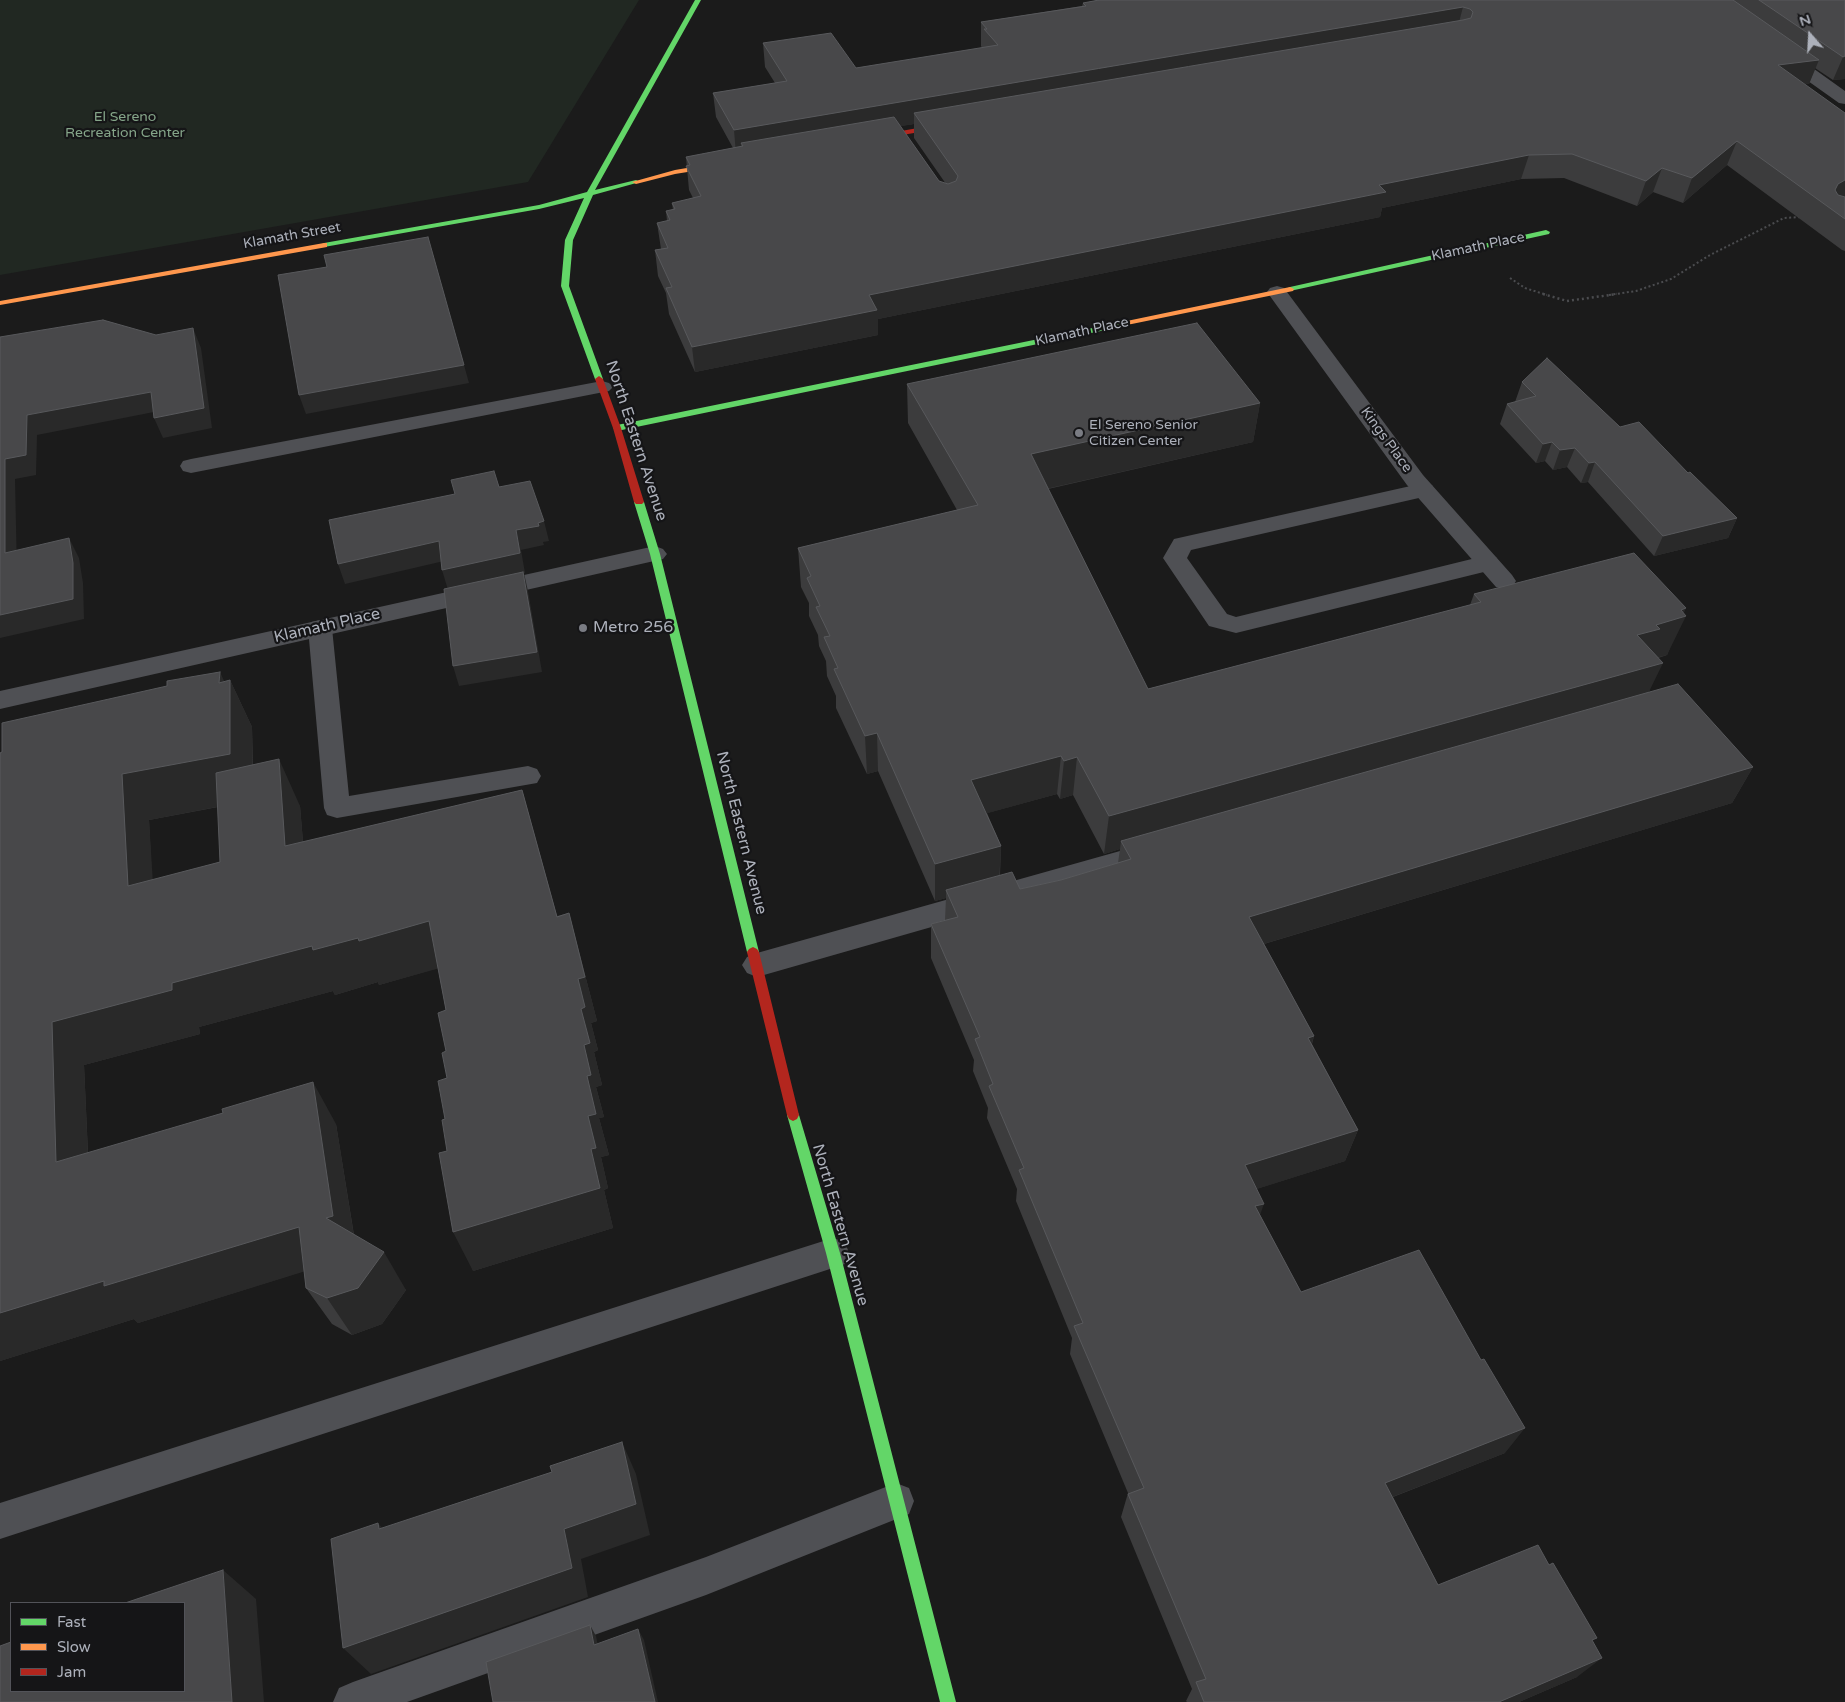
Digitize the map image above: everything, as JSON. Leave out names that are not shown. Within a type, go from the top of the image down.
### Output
[{"type":"main road","name":"North Eastern Avenue","points":[[698,0],[589,195],[569,240],[565,286],[617,428],[655,554],[801,1146],[833,1253],[948,1702]]},
{"type":"main road","points":[[861,140],[959,123]]},
{"type":"main road","name":"Klamath Street","points":[[0,303],[539,207],[675,172],[734,162]]},
{"type":"main road","name":"Klamath Place","points":[[617,428],[1277,292],[1546,232]]},
{"type":"street","points":[[1766,44],[1845,99]]},
{"type":"street","points":[[900,133],[910,148]]},
{"type":"street","name":"Kings Place","points":[[1277,292],[1424,490],[1504,581]]},
{"type":"street","points":[[191,466],[602,387]]},
{"type":"street","points":[[1424,490],[1182,544],[1175,558],[1218,620],[1236,625],[1488,563]]},
{"type":"street","name":"Klamath Place","points":[[0,700],[655,554]]},
{"type":"street","points":[[320,628],[337,808],[528,776]]},
{"type":"street","points":[[757,965],[1177,846]]},
{"type":"street","points":[[0,1521],[833,1253]]},
{"type":"street","points":[[353,1702],[706,1576],[896,1501]]},
{"type":"path","points":[[1464,249],[1525,288],[1568,301],[1636,291],[1671,279],[1710,255],[1784,218],[1804,216]]},
{"type":"green space","name":"El Sereno Recreation Center","points":[[0,0],[639,0],[528,182],[0,275]]},
{"type":"building","points":[[1099,0],[1733,0],[1819,60],[1778,65],[1845,113],[1845,180],[1838,184],[1835,190],[1838,195],[1845,197],[1845,219],[1737,141],[1692,178],[1662,168],[1646,181],[1572,154],[1529,155],[1379,185],[1386,192],[869,295],[877,310],[692,347],[666,288],[672,287],[655,250],[668,248],[657,223],[670,220],[666,211],[675,209],[672,203],[701,196],[686,166],[690,165],[686,157],[743,146],[741,143],[894,117],[939,181],[948,184],[956,181],[958,176],[914,113],[1463,20],[1471,18],[1473,12],[1463,7],[734,130],[713,93],[787,81],[763,43],[831,33],[856,68],[998,45],[984,29],[987,29],[981,22],[1086,6],[1083,3]]},
{"type":"building","points":[[1759,0],[1845,0],[1845,56],[1843,57]]},
{"type":"building","points":[[428,237],[464,365],[299,395],[278,275],[327,267],[324,255]]},
{"type":"building","points":[[103,320],[156,335],[193,328],[204,408],[154,418],[151,392],[27,415],[26,455],[5,459],[5,553],[69,538],[73,563],[73,599],[0,615],[0,337]]},
{"type":"building","points":[[1197,323],[1260,403],[1031,454],[1148,689],[1481,602],[1474,594],[1634,553],[1686,608],[1681,610],[1686,616],[1656,625],[1660,629],[1637,635],[1663,663],[1109,816],[1077,757],[1064,761],[1061,756],[971,780],[1001,846],[935,864],[877,733],[865,736],[834,669],[838,668],[824,637],[830,636],[816,607],[820,606],[807,578],[811,576],[798,548],[978,505],[907,384]]},
{"type":"building","points":[[1547,358],[1620,427],[1639,422],[1688,473],[1690,472],[1737,518],[1663,536],[1595,462],[1589,463],[1575,448],[1560,450],[1552,442],[1543,444],[1507,404],[1536,396],[1522,382]]},
{"type":"building","points":[[494,471],[499,487],[530,481],[544,521],[538,523],[539,526],[516,530],[520,553],[442,570],[439,541],[338,564],[329,520],[455,494],[451,480]]},
{"type":"building","points":[[523,572],[537,652],[453,666],[444,589]]},
{"type":"building","points":[[220,672],[219,683],[230,680],[230,754],[122,774],[128,886],[220,862],[216,773],[279,759],[285,846],[522,790],[557,917],[569,913],[585,977],[578,979],[585,1007],[581,1009],[590,1043],[584,1045],[591,1075],[587,1076],[596,1114],[588,1116],[596,1148],[591,1149],[600,1188],[453,1232],[439,1153],[447,1151],[442,1120],[445,1119],[438,1081],[447,1078],[442,1053],[446,1051],[438,1013],[446,1010],[429,921],[359,941],[358,938],[313,950],[312,946],[172,983],[172,990],[52,1022],[56,1162],[223,1113],[222,1109],[313,1082],[333,1216],[326,1218],[384,1252],[358,1288],[327,1298],[306,1288],[299,1227],[104,1286],[104,1281],[0,1313],[0,753],[2,752],[2,723],[167,686],[167,681]]},
{"type":"building","points":[[1678,684],[1753,767],[1249,917],[1314,1036],[1308,1038],[1358,1130],[1245,1165],[1264,1204],[1255,1206],[1301,1292],[1419,1250],[1481,1360],[1484,1359],[1525,1428],[1385,1483],[1438,1585],[1538,1545],[1549,1565],[1553,1563],[1597,1638],[1592,1640],[1602,1658],[1499,1702],[1204,1702],[1196,1682],[1206,1679],[1128,1494],[1144,1488],[1074,1326],[1083,1323],[1019,1170],[1024,1168],[989,1086],[993,1084],[975,1039],[980,1037],[931,924],[958,917],[946,890],[1012,872],[1020,889],[1061,880],[1131,859],[1121,841]]},
{"type":"building","points":[[622,1442],[636,1504],[564,1529],[572,1568],[343,1648],[331,1539],[378,1523],[379,1529],[552,1472],[550,1466]]},
{"type":"building","points":[[223,1570],[232,1702],[0,1702],[0,1646],[10,1642],[10,1692],[185,1692],[185,1602],[128,1602]]},
{"type":"building","points":[[590,1625],[594,1645],[638,1629],[655,1702],[493,1702],[486,1662]]},
{"type":"traffic: fast","points":[[599,379],[565,286],[569,240],[589,195],[698,0]]},
{"type":"traffic: fast","points":[[324,245],[539,207],[636,182]]},
{"type":"traffic: fast","points":[[1290,289],[1546,232]]},
{"type":"traffic: fast","points":[[617,428],[1122,324]]},
{"type":"traffic: fast","points":[[639,502],[655,554],[753,952]]},
{"type":"traffic: fast","points":[[793,1115],[833,1253],[948,1702]]},
{"type":"traffic: slow","points":[[636,182],[675,172],[722,164]]},
{"type":"traffic: slow","points":[[0,303],[324,245]]},
{"type":"traffic: slow","points":[[1122,324],[1290,289]]},
{"type":"traffic: jam","points":[[868,139],[951,124]]},
{"type":"traffic: jam","points":[[599,379],[617,428],[639,502]]},
{"type":"traffic: jam","points":[[753,952],[793,1115]]},
{"type":"place","name":"El Sereno Senior Citizen Center","points":[[1079,433]]},
{"type":"place","name":"Metro 256","points":[[583,628]]}]
